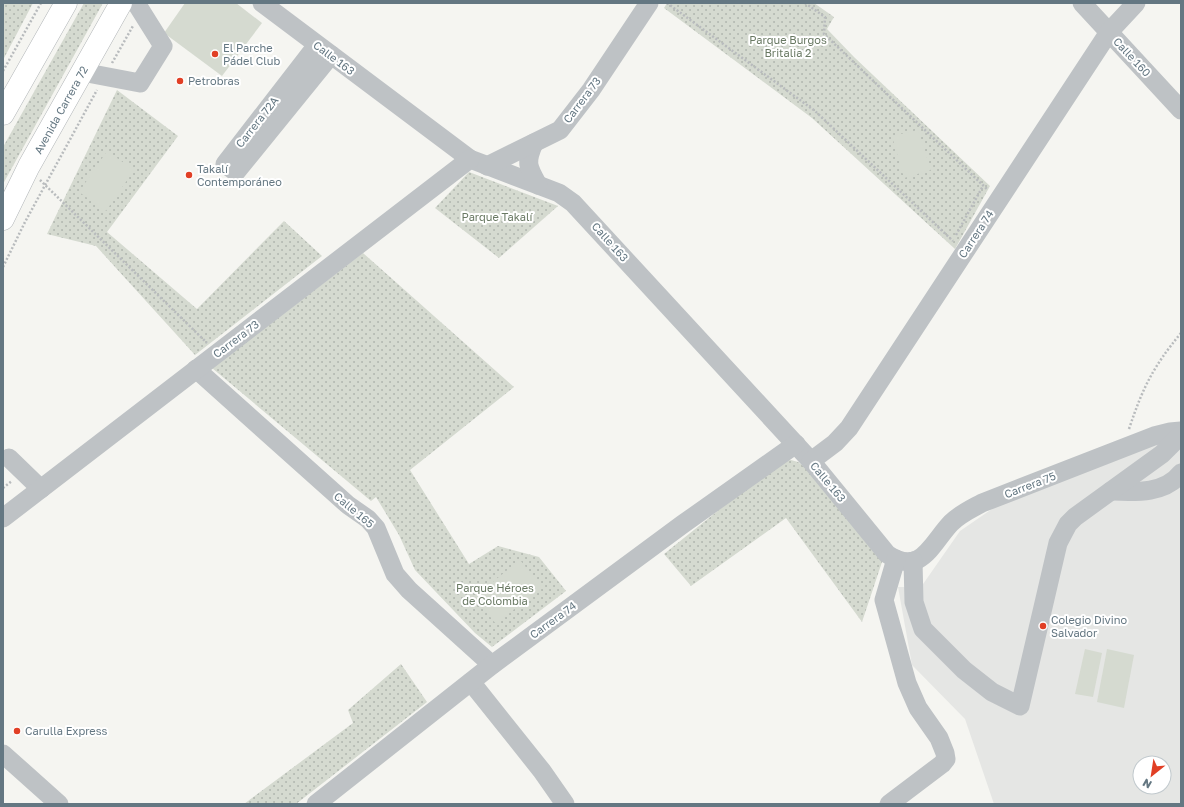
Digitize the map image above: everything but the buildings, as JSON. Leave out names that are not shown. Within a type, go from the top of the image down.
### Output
[{"type":"highway","points":[[3,114],[66,3]]},
{"type":"highway","name":"Avenida Carrera 72","points":[[3,219],[28,168],[121,3]]},
{"type":"street","name":"Calle 163","points":[[262,3],[470,159],[559,193],[584,213],[796,444],[888,554],[904,560]]},
{"type":"street","name":"Carrera 73","points":[[487,166],[560,130],[591,90],[649,3]]},
{"type":"street","name":"Calle 160","points":[[1082,3],[1181,110]]},
{"type":"street","name":"Carrera 74","points":[[811,461],[835,444],[848,428],[958,246],[998,200],[1109,32],[1136,3]]},
{"type":"street","points":[[82,72],[140,83],[163,46],[139,7]]},
{"type":"street","points":[[299,82],[324,50]]},
{"type":"street","points":[[534,143],[529,154],[528,165],[538,185]]},
{"type":"street","name":"Carrera 73","points":[[14,515],[41,489],[470,159]]},
{"type":"street","name":"Calle 165","points":[[196,369],[348,505],[368,519],[381,536],[395,574],[408,590],[492,665]]},
{"type":"street","name":"Carrera 75","points":[[904,560],[922,558],[960,515],[982,503],[1154,436],[1181,431]]},
{"type":"street","points":[[904,560],[914,602],[923,629],[964,670],[992,692],[1020,706],[1058,543],[1068,524],[1111,490],[1162,454],[1181,435]]},
{"type":"street","name":"Carrera 74","points":[[316,804],[492,665],[695,515],[796,444]]},
{"type":"street","points":[[9,458],[41,489]]},
{"type":"street","points":[[1111,490],[1129,492],[1164,487],[1175,480],[1181,473]]},
{"type":"street","points":[[889,804],[942,764],[946,759],[939,738],[918,708],[907,683],[884,600],[904,560]]},
{"type":"street","points":[[471,682],[542,771],[565,804]]},
{"type":"street","points":[[3,754],[60,804]]},
{"type":"path","points":[[3,71],[41,3]]},
{"type":"path","points":[[667,3],[815,111],[958,246],[983,186]]},
{"type":"path","points":[[805,3],[825,17],[824,34],[998,200]]},
{"type":"path","points":[[3,267],[45,185],[105,76],[139,7]]},
{"type":"path","points":[[28,168],[217,353]]},
{"type":"path","points":[[1123,448],[1144,387],[1152,371],[1181,333]]},
{"type":"path","points":[[3,488],[16,478]]},
{"type":"shaded area","name":"Colegio Divino Salvador","points":[[1161,441],[1167,449],[1181,449],[1181,804],[994,804],[965,719],[912,665],[898,587],[921,587],[960,531],[1008,498]]},
{"type":"green space","points":[[3,3],[33,3],[3,60]]},
{"type":"green space","points":[[84,3],[103,3],[3,184],[3,147]]},
{"type":"green space","name":"El Parche Pádel Club","points":[[185,3],[236,3],[262,23],[222,76],[164,33]]},
{"type":"green space","name":"Parque Burgos Britalia 2","points":[[667,3],[814,3],[834,17],[827,29],[854,57],[990,186],[955,249],[812,118],[664,8]]},
{"type":"green space","points":[[117,90],[178,136],[107,232],[197,309],[284,221],[322,256],[195,355],[96,246],[47,234]]},
{"type":"green space","points":[[918,130],[931,170],[904,178],[892,136]]},
{"type":"green space","points":[[107,151],[134,170],[106,211],[79,192]]},
{"type":"green space","name":"Parque Takalí","points":[[469,172],[558,206],[499,258],[435,208]]},
{"type":"green space","name":"Parque Héroes de Colombia","points":[[363,253],[514,387],[410,470],[469,564],[498,546],[539,557],[566,591],[492,647],[475,633],[415,570],[399,535],[376,497],[371,501],[212,368]]},
{"type":"green space","points":[[791,460],[798,462],[807,469],[883,559],[862,622],[786,518],[691,586],[664,554],[775,465],[782,461]]},
{"type":"green space","name":"Parque Héroes de Colombia","points":[[520,560],[542,587],[496,624],[474,597]]},
{"type":"green space","points":[[1085,649],[1102,653],[1093,697],[1075,694]]},
{"type":"green space","points":[[1107,649],[1134,655],[1124,708],[1097,702]]},
{"type":"green space","points":[[401,664],[427,702],[296,804],[244,804],[353,723],[348,710]]},
{"type":"place","name":"El Parche Pádel Club","points":[[215,54]]},
{"type":"place","name":"Petrobras","points":[[180,81]]},
{"type":"place","name":"Takalí Contemporáneo","points":[[189,175]]},
{"type":"place","name":"Colegio Divino Salvador","points":[[1043,626]]},
{"type":"place","name":"Carulla Express","points":[[17,731]]}]
